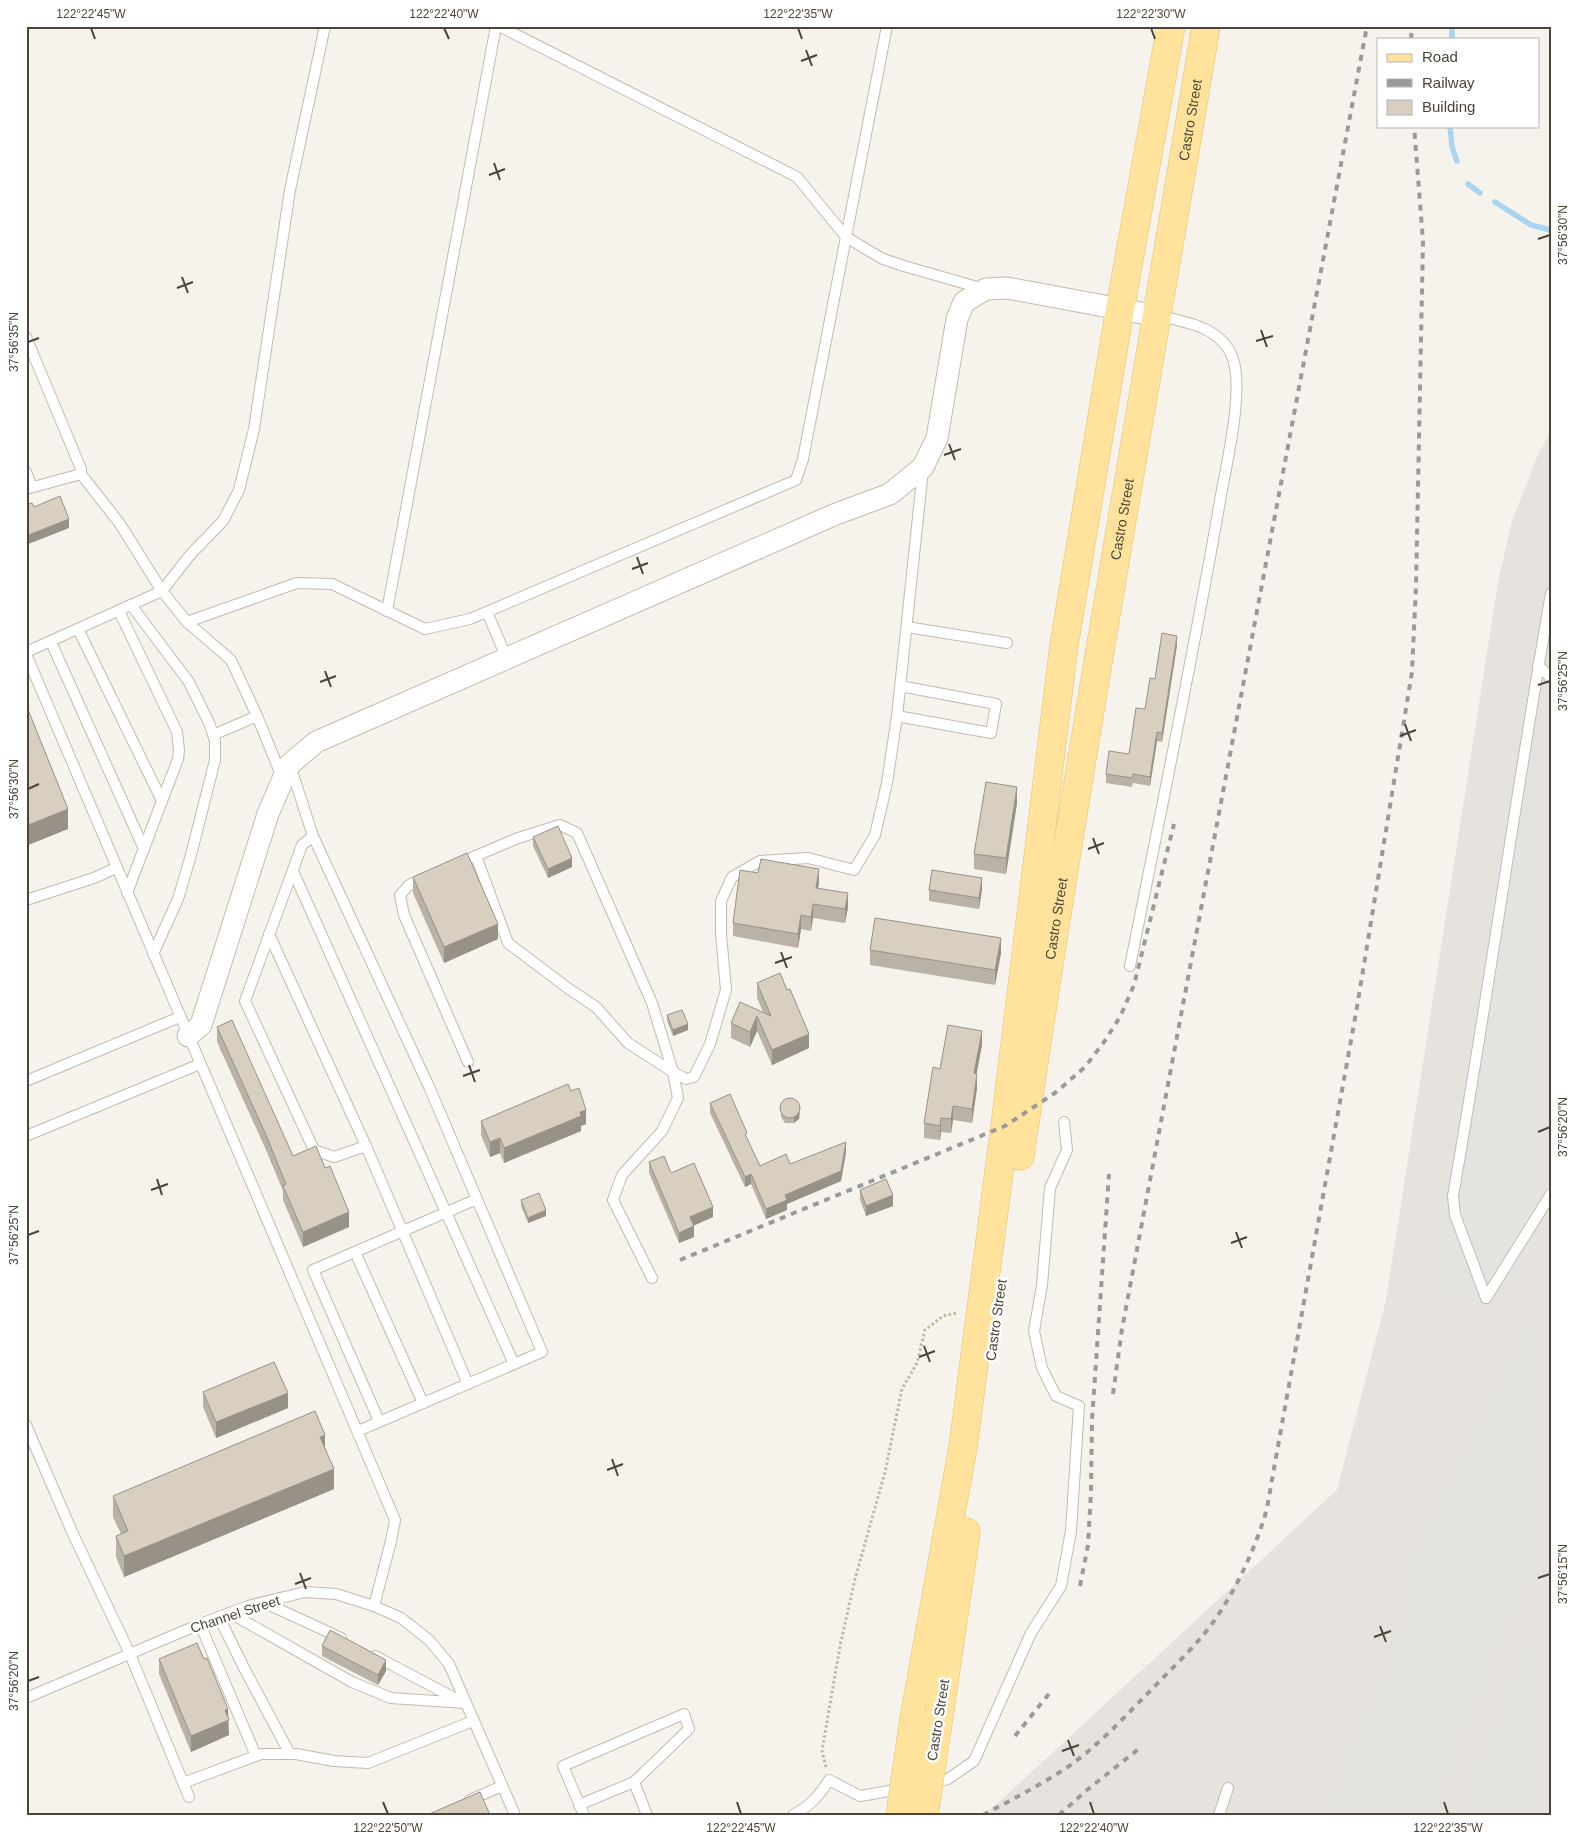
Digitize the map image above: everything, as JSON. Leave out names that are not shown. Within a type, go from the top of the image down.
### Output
[{"type":"main road","name":"Castro Street","points":[[900,1815],[914,1720],[962,1447],[1005,1126],[1064,645],[1120,309],[1171,26]]},
{"type":"main road","name":"Castro Street","points":[[924,1815],[1026,1113],[1105,619],[1206,26]]},
{"type":"street","points":[[184,1026],[201,1025],[268,814],[286,772],[316,742],[836,514],[890,494],[924,467],[937,438],[957,319],[964,302],[986,290],[1007,288],[1158,316]]},
{"type":"lane","points":[[325,26],[290,190],[254,429],[240,490],[223,521],[190,555],[162,592],[26,653],[395,1520],[374,1606]]},
{"type":"lane","points":[[387,611],[497,26],[797,177],[846,237],[883,259],[986,290]]},
{"type":"lane","points":[[186,622],[297,583],[332,584],[425,629],[470,619],[796,480],[803,459],[887,26]]},
{"type":"lane","points":[[1130,966],[1212,548],[1238,382],[1233,359],[1226,345],[1216,336],[1211,332],[1186,322],[1158,316]]},
{"type":"lane","points":[[26,337],[81,469],[81,474],[120,524],[162,592],[186,622],[231,660],[286,772],[313,836],[430,1089],[542,1352],[358,1431]]},
{"type":"lane","points":[[476,856],[508,943],[596,1007],[628,1043],[686,1079],[694,1077],[710,1044],[726,990],[721,934],[721,901],[732,877],[760,861],[808,858],[854,870],[875,835],[887,783],[897,716],[924,467]]},
{"type":"lane","points":[[26,472],[29,488],[81,474]]},
{"type":"lane","points":[[1551,593],[1525,739],[1481,1038],[1453,1196],[1455,1215],[1486,1298],[1551,1194]]},
{"type":"lane","points":[[131,605],[189,682],[210,725],[213,735],[215,760],[178,899],[153,954]]},
{"type":"lane","points":[[119,611],[177,732],[179,750],[178,758],[127,893]]},
{"type":"lane","points":[[487,612],[507,659]]},
{"type":"lane","points":[[907,627],[1007,643]]},
{"type":"lane","points":[[78,629],[162,801]]},
{"type":"lane","points":[[51,642],[144,848]]},
{"type":"lane","points":[[1538,666],[1551,678]]},
{"type":"lane","points":[[897,716],[991,733],[996,704],[900,686]]},
{"type":"lane","points":[[213,735],[257,716]]},
{"type":"lane","points":[[452,866],[518,838],[560,825],[577,834],[652,1003],[673,1072],[678,1098],[662,1131],[622,1174],[613,1200],[652,1278]]},
{"type":"lane","points":[[313,836],[302,845],[245,1001],[314,1150],[334,1157],[366,1146]]},
{"type":"lane","points":[[26,900],[94,878],[116,868]]},
{"type":"lane","points":[[293,870],[514,1364]]},
{"type":"lane","points":[[436,873],[409,885],[400,895],[404,916],[468,1062]]},
{"type":"lane","points":[[269,934],[366,1146],[468,1384]]},
{"type":"lane","points":[[26,1081],[184,1026]]},
{"type":"lane","points":[[26,1136],[200,1064]]},
{"type":"lane","points":[[793,1815],[807,1808],[820,1795],[829,1780],[860,1796],[948,1779],[974,1761],[1031,1633],[1061,1586],[1071,1531],[1079,1406],[1056,1396],[1042,1368],[1034,1331],[1042,1285],[1050,1188],[1067,1150],[1064,1122]]},
{"type":"lane","points":[[379,1421],[313,1270],[477,1199]]},
{"type":"lane","points":[[355,1252],[423,1403]]},
{"type":"lane","points":[[26,1425],[73,1534],[130,1654],[189,1797]]},
{"type":"lane","name":"Channel Street","points":[[26,1698],[230,1613],[263,1602],[305,1592],[336,1594],[374,1606],[401,1618],[429,1640],[448,1664],[514,1815]]},
{"type":"lane","points":[[263,1602],[349,1642]]},
{"type":"lane","points":[[230,1613],[344,1677],[391,1698],[465,1703]]},
{"type":"lane","points":[[219,1617],[257,1694],[290,1754]]},
{"type":"lane","points":[[200,1624],[256,1756]]},
{"type":"lane","points":[[364,1650],[465,1703]]},
{"type":"lane","points":[[684,1714],[689,1729],[634,1782],[582,1810],[562,1766],[684,1714]]},
{"type":"lane","points":[[184,1783],[261,1754],[290,1754],[334,1762],[368,1763],[473,1721]]},
{"type":"lane","points":[[634,1782],[647,1815]]},
{"type":"lane","points":[[460,1804],[502,1786]]},
{"type":"lane","points":[[1219,1815],[1228,1788]]},
{"type":"path","points":[[829,1780],[822,1751],[840,1646],[885,1472],[902,1389],[916,1363],[925,1330],[943,1316],[981,1309]]},
{"type":"shaded area","points":[[1551,431],[1551,1815],[985,1815],[1337,1490],[1386,1300],[1498,582],[1512,521],[1539,452]]},
{"type":"shaded area","points":[[1551,560],[1551,1223],[1496,1309],[1430,1285],[1544,583]]},
{"type":"shaded area","points":[[1551,1293],[1551,1548],[1487,1679],[1433,1815],[1327,1815],[1349,1747],[1408,1612],[1392,1606],[1402,1578],[1481,1412],[1523,1336]]},
{"type":"shaded area","points":[[1551,1589],[1551,1815],[1456,1815],[1516,1663]]},
{"type":"building","points":[[60,496],[69,519],[26,536],[26,505],[32,503],[34,507]]},
{"type":"building","points":[[1162,633],[1177,636],[1162,733],[1157,732],[1150,777],[1133,774],[1132,778],[1106,774],[1109,751],[1129,754],[1136,708],[1145,709],[1150,678],[1155,679]]},
{"type":"building","points":[[26,707],[68,809],[26,826]]},
{"type":"building","points":[[986,782],[1017,787],[1006,858],[974,854]]},
{"type":"building","points":[[558,826],[572,858],[548,869],[533,837]]},
{"type":"building","points":[[467,853],[498,924],[444,947],[413,877]]},
{"type":"building","points":[[761,859],[819,869],[816,888],[848,893],[845,909],[813,904],[811,917],[801,915],[798,934],[733,923],[740,870],[758,873]]},
{"type":"building","points":[[932,870],[982,878],[979,898],[929,890]]},
{"type":"building","points":[[875,918],[1001,938],[995,970],[870,950]]},
{"type":"building","points":[[780,973],[787,990],[790,989],[809,1034],[772,1050],[757,1016],[750,1032],[731,1023],[740,1002],[771,1016],[757,983]]},
{"type":"building","points":[[682,1010],[688,1024],[673,1030],[667,1015]]},
{"type":"building","points":[[232,1020],[293,1156],[316,1146],[325,1168],[330,1166],[349,1212],[303,1232],[283,1186],[286,1184],[266,1135],[217,1027]]},
{"type":"building","points":[[948,1025],[982,1031],[974,1073],[977,1074],[972,1109],[953,1106],[951,1119],[941,1118],[940,1126],[924,1123],[933,1067],[940,1069]]},
{"type":"building","points":[[568,1084],[571,1091],[579,1088],[586,1110],[580,1112],[581,1116],[504,1148],[500,1138],[490,1142],[481,1121]]},
{"type":"building","points":[[730,1094],[747,1133],[745,1134],[760,1166],[786,1154],[790,1164],[846,1142],[841,1171],[785,1195],[787,1200],[766,1209],[751,1174],[745,1177],[710,1103]]},
{"type":"building","points":[[790,1098],[797,1101],[800,1108],[797,1115],[790,1118],[783,1115],[780,1108],[783,1101]]},
{"type":"building","points":[[664,1156],[671,1173],[694,1163],[713,1207],[690,1217],[694,1226],[679,1233],[649,1162]]},
{"type":"building","points":[[886,1179],[893,1195],[866,1206],[860,1190]]},
{"type":"building","points":[[539,1193],[546,1210],[528,1218],[521,1200]]},
{"type":"building","points":[[274,1362],[288,1393],[216,1422],[203,1392]]},
{"type":"building","points":[[315,1411],[325,1435],[320,1437],[334,1469],[124,1556],[116,1536],[128,1531],[113,1496]]},
{"type":"building","points":[[330,1630],[386,1660],[378,1675],[322,1646]]},
{"type":"building","points":[[197,1643],[204,1659],[207,1658],[228,1709],[225,1710],[229,1720],[191,1736],[159,1659]]},
{"type":"building","points":[[480,1792],[490,1815],[427,1815]]},
{"type":"waterway","points":[[1452,26],[1452,38]]},
{"type":"waterway","points":[[1450,128],[1452,147],[1457,161]]},
{"type":"waterway","points":[[1468,184],[1480,193]]},
{"type":"waterway","points":[[1495,202],[1531,225],[1551,230]]},
{"type":"railway","points":[[1113,1394],[1122,1329],[1367,26]]},
{"type":"railway","points":[[1411,38],[1412,26]]},
{"type":"railway","points":[[983,1815],[1046,1781],[1090,1750],[1193,1647],[1222,1610],[1236,1586],[1263,1522],[1357,1007],[1412,672],[1416,586],[1423,241],[1414,128]]},
{"type":"railway","points":[[680,1260],[1005,1126],[1055,1093],[1085,1067],[1120,1017],[1134,985],[1174,824]]},
{"type":"railway","points":[[1080,1586],[1088,1545],[1092,1420],[1109,1174]]},
{"type":"railway","points":[[1015,1736],[1052,1690]]},
{"type":"railway","points":[[1059,1815],[1141,1747]]}]
